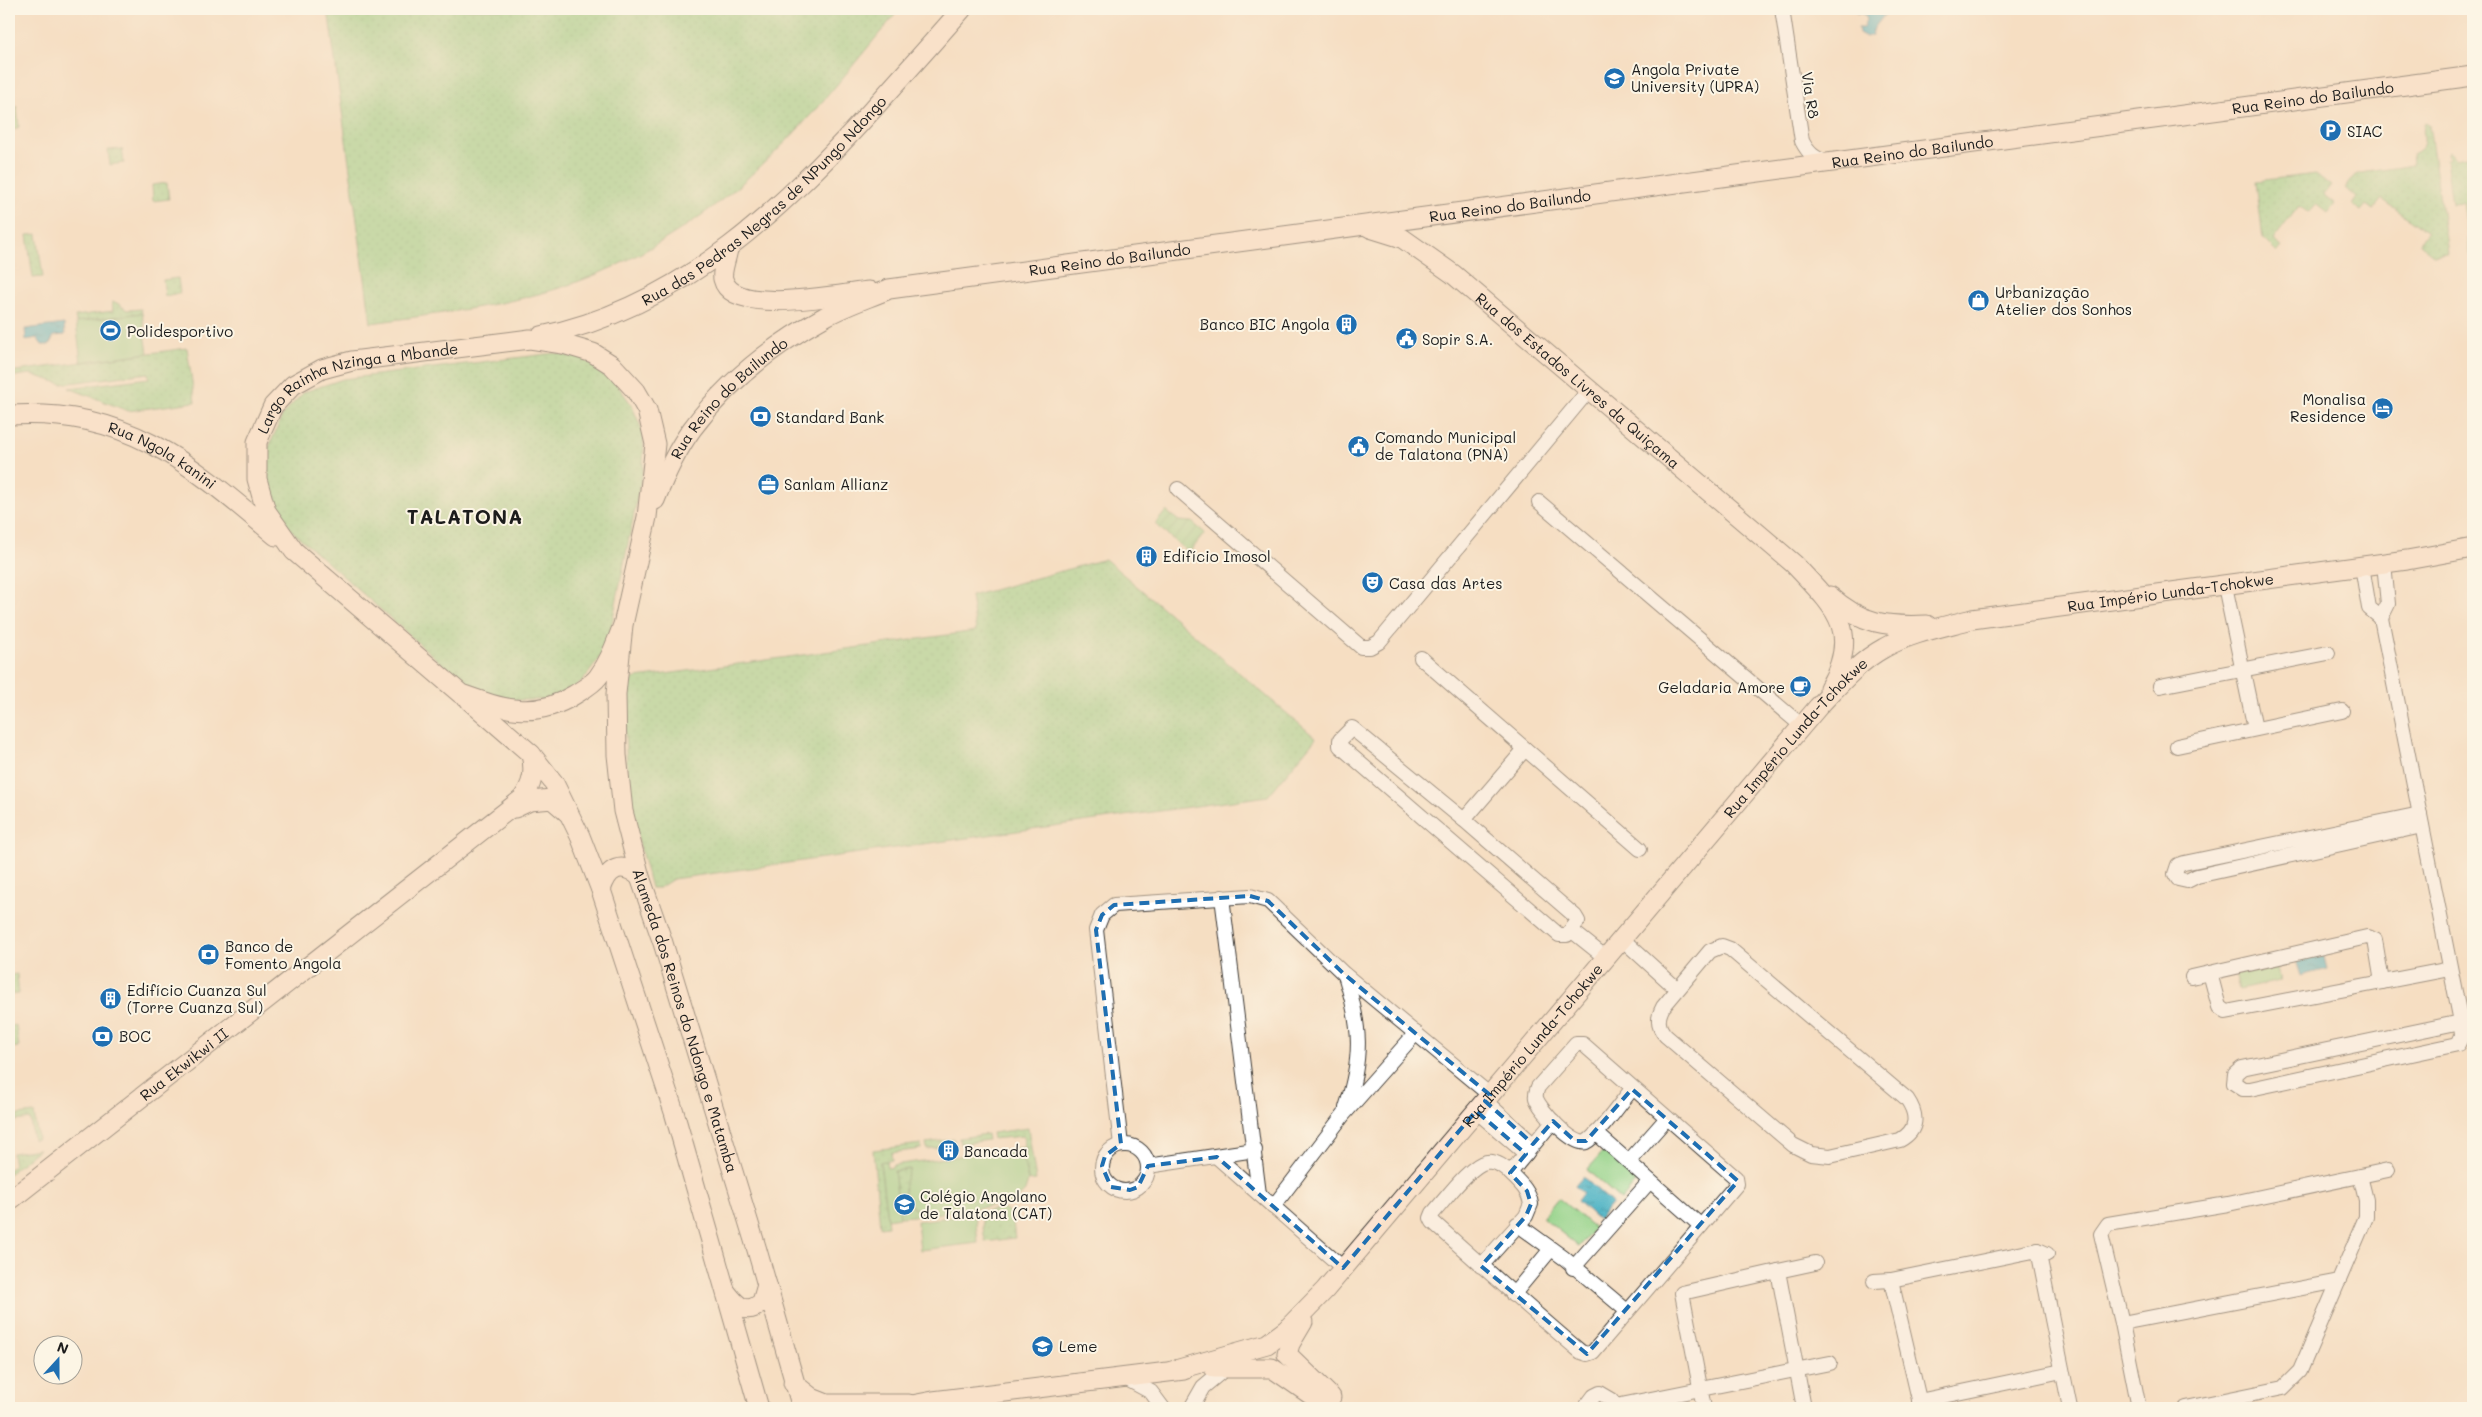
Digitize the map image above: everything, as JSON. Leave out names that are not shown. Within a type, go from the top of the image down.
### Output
[{"type":"main road","name":"Rua das Pedras Negras de NPungo Ndongo","points":[[530,339],[567,331],[651,298],[728,249],[780,206],[830,158],[962,9]]},
{"type":"main road","name":"Rua Reino do Bailundo","points":[[647,517],[677,452],[692,429],[745,372],[774,349],[827,315],[889,289],[1838,163],[2473,76]]},
{"type":"main road","name":"Rua dos Estados Livres da Quiçama","points":[[1347,228],[1371,228],[1386,232],[1415,245],[1453,274],[1834,600],[1854,614],[1879,624],[1930,625],[1972,619]]},
{"type":"main road","points":[[728,249],[722,278],[727,288],[739,297],[772,302],[889,289]]},
{"type":"main road","name":"Largo Rainha Nzinga a Mbande","points":[[530,339],[563,344],[593,353],[612,365],[636,391],[647,410],[655,444],[647,517],[623,625],[606,665],[597,679],[562,703],[551,707],[527,711],[488,704],[462,694],[294,551],[266,511],[257,479],[257,442],[274,406],[293,385],[322,369],[352,361],[530,339]]},
{"type":"main road","name":"Rua Ngola kanini","points":[[9,415],[57,414],[106,424],[145,440],[200,473],[294,551]]},
{"type":"main road","name":"Rua Império Lunda-Tchokwe","points":[[1172,1371],[1267,1344],[1286,1330],[1344,1268],[1818,707],[1854,669],[1883,648],[1908,637],[1972,619],[2225,586],[2473,548]]},
{"type":"main road","name":"Rua dos Estados Livres da Quiçama","points":[[1794,564],[1829,603],[1839,618],[1844,633],[1844,653],[1836,675],[1818,707]]},
{"type":"main road","name":"Alameda dos Reinos do Ndongo e Matamba","points":[[623,625],[616,694],[616,755],[623,811],[640,877],[663,943],[767,1285],[793,1383],[802,1408]]},
{"type":"main road","points":[[462,694],[531,754],[554,783],[573,818],[601,890],[674,1112],[759,1408]]},
{"type":"main road","name":"Rua Ekwikwi II","points":[[9,1201],[522,799],[533,781],[534,767],[531,754]]},
{"type":"main road","name":"Rua Ekwikwi II","points":[[500,816],[530,801],[543,798],[552,799],[559,803],[573,818]]},
{"type":"main road","points":[[601,890],[608,874],[617,868],[631,869],[640,877]]},
{"type":"main road","points":[[726,1292],[736,1305],[745,1310],[751,1309],[762,1302],[767,1285]]},
{"type":"main road","name":"Rua Império Lunda-Tchokwe","points":[[896,1408],[1127,1379],[1172,1371],[1227,1366],[1272,1368],[1283,1364],[1294,1335],[1325,1290]]},
{"type":"main road","points":[[1330,1408],[1264,1364],[1261,1356],[1267,1344],[1273,1342],[1281,1344],[1287,1354],[1343,1408]]},
{"type":"main road","name":"Rua Império Lunda-Tchokwe","points":[[793,1383],[812,1398],[827,1404],[918,1404]]},
{"type":"street","name":"Via R8","points":[[1782,9],[1802,141],[1806,150],[1814,157],[1838,163]]},
{"type":"street","points":[[1178,489],[1361,647],[1370,647],[1378,642],[1589,390]]},
{"type":"street","points":[[1539,502],[1802,726]]},
{"type":"street","points":[[2384,563],[2388,604],[2381,618],[2461,1022],[2462,1036],[2458,1044],[2250,1089],[2243,1089],[2234,1082],[2234,1074],[2242,1068],[2461,1022]]},
{"type":"street","points":[[2362,566],[2369,608],[2381,618]]},
{"type":"street","points":[[2225,586],[2255,730]]},
{"type":"street","points":[[2160,686],[2328,653]]},
{"type":"street","points":[[1421,658],[1640,849]]},
{"type":"street","points":[[2177,746],[2342,711]]},
{"type":"street","points":[[1350,729],[1354,729],[1464,820],[1575,916],[1578,921],[1571,930],[1563,936],[1559,935],[1340,746],[1340,740],[1350,729]]},
{"type":"street","points":[[1464,820],[1525,748]]},
{"type":"street","points":[[2421,820],[2197,876],[2187,882],[2178,879],[2175,874],[2178,865],[2184,863],[2421,820]]},
{"type":"street","points":[[1121,1145],[1096,930],[1102,915],[1114,905],[1250,896],[1268,901],[1344,974],[1416,1033],[1530,1149]]},
{"type":"street","points":[[1222,897],[1259,1194]]},
{"type":"street","points":[[1571,930],[1606,958]]},
{"type":"street","points":[[2192,977],[2372,937],[2375,940],[2382,982]]},
{"type":"street","points":[[1622,939],[1676,988]]},
{"type":"street","points":[[1718,946],[1726,947],[1907,1100],[1915,1113],[1914,1127],[1900,1140],[1830,1156],[1811,1154],[1793,1145],[1662,1031],[1658,1019],[1676,988],[1710,951],[1718,946]]},
{"type":"street","points":[[2210,973],[2219,1007],[2226,1012],[2450,969]]},
{"type":"street","points":[[1344,974],[1356,1011],[1359,1055],[1355,1082],[1344,1114]]},
{"type":"street","points":[[1273,1207],[1344,1114],[1416,1033]]},
{"type":"street","points":[[1481,1266],[1530,1211],[1531,1204],[1527,1192],[1498,1163],[1484,1162],[1479,1165],[1431,1218],[1481,1266],[1513,1295],[1581,1352],[1587,1354],[1593,1352],[1701,1226],[1738,1181],[1583,1044],[1576,1044],[1538,1087],[1535,1096],[1539,1105],[1553,1121],[1575,1141],[1586,1142],[1596,1133],[1632,1089]]},
{"type":"street","points":[[1629,1161],[1667,1118]]},
{"type":"street","points":[[1510,1173],[1553,1121]]},
{"type":"street","points":[[1596,1133],[1701,1226]]},
{"type":"street","points":[[1121,1145],[1138,1149],[1146,1158],[1148,1166],[1147,1174],[1138,1187],[1130,1190],[1119,1190],[1111,1186],[1103,1174],[1102,1166],[1105,1156],[1110,1150],[1121,1145]]},
{"type":"street","points":[[1148,1166],[1255,1150]]},
{"type":"street","points":[[1217,1157],[1344,1268]]},
{"type":"street","points":[[2139,1408],[2122,1323],[2101,1234],[2108,1224],[2228,1204],[2388,1170]]},
{"type":"street","points":[[2186,1408],[2284,1388],[2300,1371],[2366,1217],[2366,1200],[2360,1176]]},
{"type":"street","points":[[1573,1268],[1650,1182]]},
{"type":"street","points":[[1517,1224],[1627,1311]]},
{"type":"street","points":[[1513,1295],[1551,1249]]},
{"type":"street","points":[[1874,1281],[1891,1280],[2042,1252],[2070,1408]]},
{"type":"street","points":[[1704,1408],[1682,1293],[1814,1263]]},
{"type":"street","points":[[1778,1271],[1795,1370],[1804,1408]]},
{"type":"street","points":[[1891,1280],[1920,1404],[2062,1371]]},
{"type":"street","points":[[2122,1323],[2339,1281]]},
{"type":"street","points":[[1589,1405],[1596,1394],[1603,1394],[1616,1407],[1699,1388],[1830,1363]]},
{"type":"street","points":[[1190,1408],[1203,1387],[1227,1366]]},
{"type":"street","points":[[1127,1379],[1151,1392],[1163,1408]]},
{"type":"highlighted area","points":[[1250,896],[1268,901],[1344,974],[1490,1095],[1485,1101],[1533,1144],[1553,1121],[1575,1141],[1586,1141],[1632,1089],[1738,1181],[1587,1354],[1481,1266],[1526,1216],[1531,1204],[1527,1191],[1510,1173],[1526,1154],[1476,1111],[1343,1268],[1217,1157],[1148,1166],[1138,1187],[1130,1190],[1111,1187],[1102,1166],[1105,1156],[1121,1144],[1096,930],[1102,915],[1114,905]]},
{"type":"green space","points":[[328,9],[900,9],[829,95],[772,156],[729,194],[681,229],[655,245],[602,272],[525,298],[481,307],[371,323]]},
{"type":"green space","points":[[11,103],[17,107],[19,127],[14,130],[9,128],[9,104]]},
{"type":"green space","points":[[2425,123],[2429,125],[2448,253],[2433,255],[2419,244],[2427,232],[2382,199],[2373,210],[2366,205],[2361,211],[2352,204],[2356,198],[2345,188],[2355,175],[2413,165],[2412,154],[2422,147],[2424,143],[2423,132]]},
{"type":"green space","points":[[122,149],[124,163],[110,165],[108,150]]},
{"type":"green space","points":[[2450,151],[2454,159],[2473,156],[2473,274],[2463,203],[2452,204],[2446,160],[2449,159],[2448,153]]},
{"type":"green space","points":[[2316,174],[2331,186],[2324,195],[2335,204],[2328,213],[2317,204],[2309,213],[2299,206],[2273,240],[2282,247],[2277,253],[2263,239],[2256,181]]},
{"type":"green space","points":[[167,183],[169,199],[153,201],[152,185]]},
{"type":"green space","points":[[37,234],[43,277],[33,278],[27,235]]},
{"type":"green space","points":[[178,278],[180,293],[165,296],[163,280]]},
{"type":"green space","points":[[112,302],[127,310],[141,309],[142,313],[76,322],[75,316],[113,311]]},
{"type":"green space","name":"Polidesportivo","points":[[142,313],[148,353],[81,362],[76,322]]},
{"type":"green space","points":[[187,348],[195,402],[128,411],[69,388],[149,378],[148,373],[62,384],[30,374],[9,377],[9,372]]},
{"type":"green space","points":[[555,353],[584,359],[613,379],[631,404],[644,434],[643,469],[607,648],[582,682],[553,700],[512,700],[469,688],[292,531],[273,505],[265,479],[266,454],[283,414],[304,392],[343,379]]},
{"type":"green space","points":[[1166,511],[1179,521],[1192,522],[1205,533],[1189,553],[1155,524]]},
{"type":"green space","points":[[1105,559],[1316,738],[1268,796],[673,879],[659,888],[651,888],[629,804],[622,680],[976,631],[971,596]]},
{"type":"green space","points":[[2275,960],[2280,981],[2239,990],[2234,969]]},
{"type":"green space","points":[[17,974],[19,994],[9,995],[9,975]]},
{"type":"green space","points":[[16,1025],[19,1047],[9,1048],[9,1026]]},
{"type":"green space","points":[[34,1113],[38,1139],[33,1140],[30,1119],[9,1122],[9,1116]]},
{"type":"green space","points":[[1028,1128],[1036,1180],[1028,1181],[1027,1172],[1014,1155],[1026,1153],[1023,1136],[993,1139],[992,1133]]},
{"type":"green space","points":[[987,1134],[988,1140],[960,1144],[959,1138]]},
{"type":"green space","points":[[954,1139],[955,1145],[927,1149],[926,1143]]},
{"type":"green space","points":[[921,1144],[921,1149],[891,1153],[892,1160],[880,1162],[888,1226],[880,1227],[873,1150]]},
{"type":"green space","points":[[1025,1147],[1026,1153],[1015,1155],[1024,1163],[1028,1181],[1025,1191],[1013,1203],[928,1215],[914,1208],[906,1196],[905,1183],[910,1169],[894,1171],[900,1217],[887,1219],[880,1162],[886,1161],[887,1168],[893,1167],[893,1165]]},
{"type":"green space","points":[[39,1149],[9,1174],[9,1169],[14,1166],[12,1153]]},
{"type":"green space","points":[[1604,1151],[1638,1180],[1621,1200],[1587,1170]]},
{"type":"green space","points":[[911,1169],[906,1197],[913,1207],[928,1215],[900,1217],[894,1171]]},
{"type":"green space","points":[[1558,1198],[1595,1228],[1579,1247],[1542,1217]]},
{"type":"green space","points":[[1004,1208],[1012,1215],[1015,1238],[985,1242],[981,1212]]},
{"type":"green space","points":[[975,1214],[978,1243],[920,1250],[917,1221]]},
{"type":"water","points":[[1856,9],[1883,9],[1886,13],[1874,28],[1872,35],[1866,37],[1859,33],[1858,28],[1863,28],[1867,17],[1862,13],[1856,13]]},
{"type":"water","points":[[64,324],[65,335],[54,336],[49,345],[42,345],[37,338],[26,340],[25,329]]},
{"type":"water","points":[[2323,953],[2327,969],[2300,976],[2295,960]]},
{"type":"water","points":[[1583,1177],[1612,1203],[1598,1220],[1577,1201],[1583,1193],[1575,1186]]},
{"type":"place","name":"Angola Private University (UPRA)","points":[[1615,78]]},
{"type":"place","name":"SIAC","points":[[2331,131]]},
{"type":"place","name":"Urbanização Atelier dos Sonhos","points":[[1979,301]]},
{"type":"place","name":"Banco BIC Angola","points":[[1346,324]]},
{"type":"place","name":"Polidesportivo","points":[[111,331]]},
{"type":"place","name":"Sopir S.A.","points":[[1406,339]]},
{"type":"place","name":"Monalisa Residence","points":[[2382,408]]},
{"type":"place","name":"Standard Bank","points":[[760,417]]},
{"type":"place","name":"Comando Municipal de Talatona (PNA)","points":[[1359,446]]},
{"type":"place","name":"Sanlam Allianz","points":[[768,484]]},
{"type":"place","name":"Edifício Imosol","points":[[1147,556]]},
{"type":"place","name":"Casa das Artes","points":[[1373,583]]},
{"type":"place","name":"Geladaria Amore","points":[[1801,687]]},
{"type":"place","name":"Banco de Fomento Angola","points":[[209,955]]},
{"type":"place","name":"Edifício Cuanza Sul (Torre Cuanza Sul)","points":[[111,999]]},
{"type":"place","name":"BOC","points":[[103,1036]]},
{"type":"place","name":"Bancada","points":[[948,1151]]},
{"type":"place","name":"Colégio Angolano de Talatona (CAT)","points":[[904,1205]]},
{"type":"place","name":"Leme","points":[[1043,1346]]},
{"type":"district","name":"TALATONA","points":[[465,516]]}]
